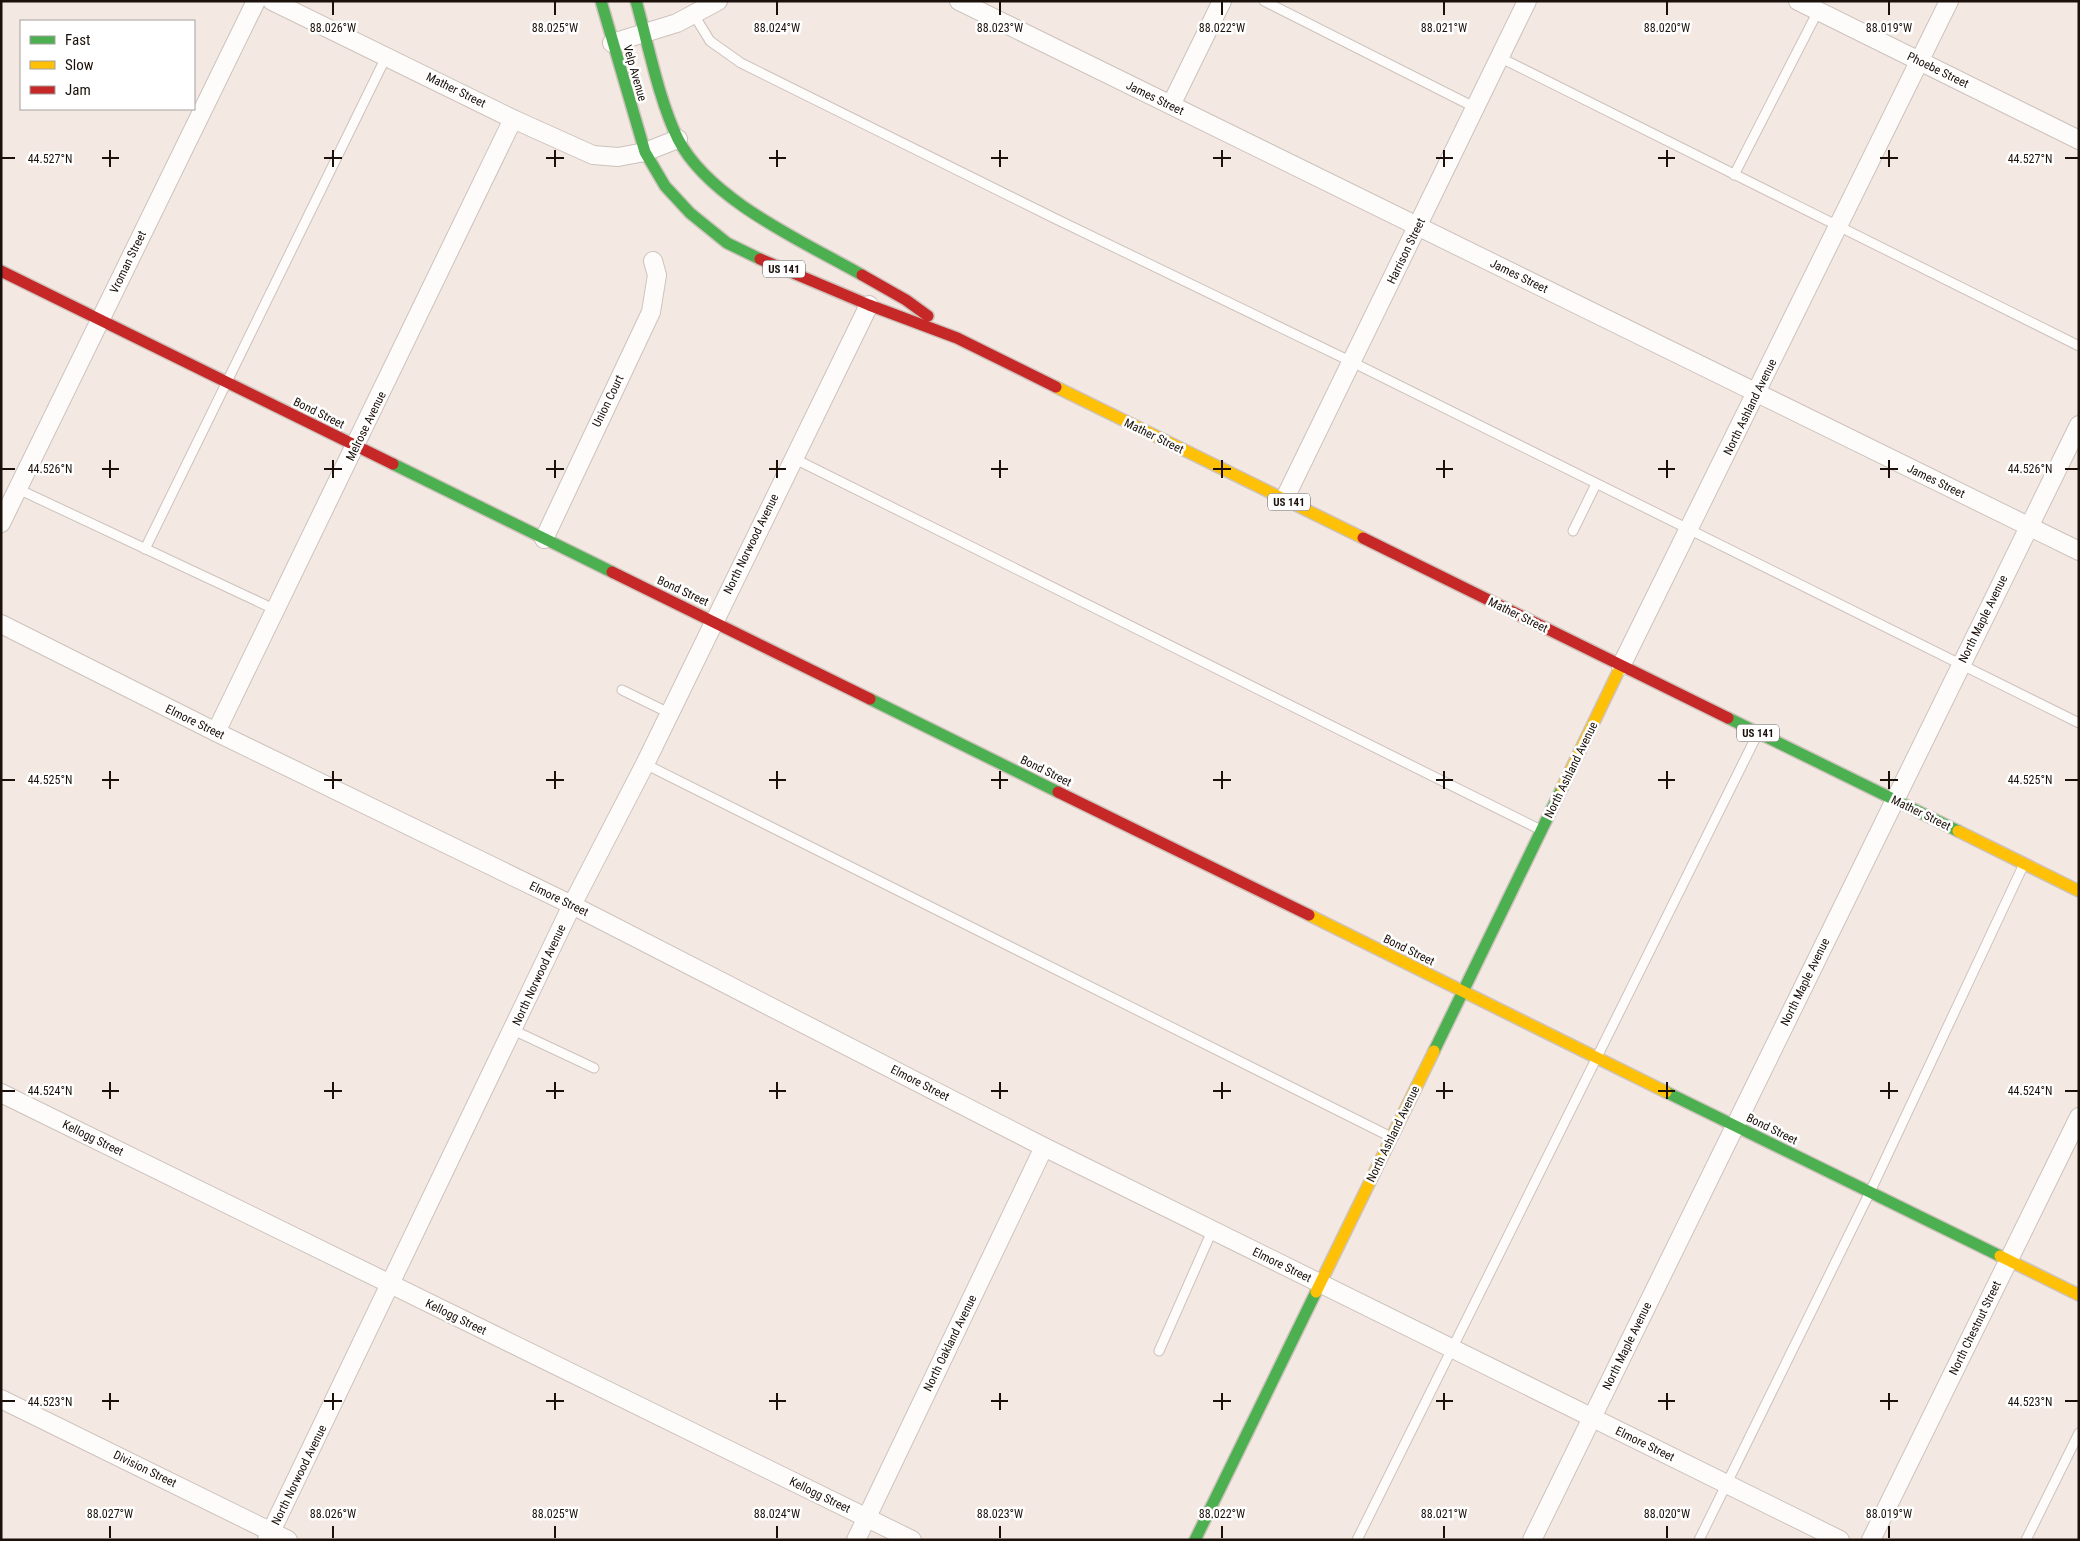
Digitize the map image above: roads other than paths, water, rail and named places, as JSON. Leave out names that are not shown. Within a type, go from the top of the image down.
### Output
[{"type":"street","name":"Vroman Street","points":[[1,523],[256,1]]},
{"type":"street","name":"Mather Street","points":[[272,1],[593,155],[618,157],[645,152],[678,139],[695,165],[742,206],[906,300],[957,338]]},
{"type":"street","name":"Velp Avenue","points":[[601,1],[645,152]]},
{"type":"street","name":"Velp Avenue","points":[[636,1],[678,139]]},
{"type":"street","points":[[612,43],[694,15],[718,1]]},
{"type":"street","name":"James Street","points":[[959,1],[2079,550]]},
{"type":"street","points":[[1171,106],[1222,1]]},
{"type":"street","name":"Harrison Street","points":[[1284,500],[1501,58],[1527,1]]},
{"type":"street","name":"Phoebe Street","points":[[1798,1],[2079,140]]},
{"type":"street","name":"North Ashland Avenue","points":[[1195,1540],[1621,666],[1949,1]]},
{"type":"street","name":"Melrose Avenue","points":[[216,732],[513,118]]},
{"type":"street","name":"Mather Street","points":[[645,152],[665,186],[690,213],[727,242],[870,305],[957,338],[2079,891]]},
{"type":"street","name":"Union Court","points":[[544,539],[651,312],[657,275],[653,261]]},
{"type":"street","name":"Bond Street","points":[[1,271],[2079,1295]]},
{"type":"street","name":"North Norwood Avenue","points":[[269,1536],[572,905],[645,764],[713,621],[870,305]]},
{"type":"street","name":"North Maple Avenue","points":[[1532,1540],[2079,425]]},
{"type":"street","name":"Elmore Street","points":[[1,624],[216,732],[572,905],[1212,1231],[1840,1540]]},
{"type":"street","name":"Kellogg Street","points":[[1,1092],[390,1285],[912,1540]]},
{"type":"street","name":"North Chestnut Street","points":[[1871,1540],[2079,1117]]},
{"type":"street","name":"North Oakland Avenue","points":[[856,1540],[1044,1147]]},
{"type":"street","name":"Division Street","points":[[1,1398],[269,1536],[288,1540]]},
{"type":"lane","points":[[1264,1],[1476,108]]},
{"type":"lane","points":[[1734,175],[1818,11]]},
{"type":"lane","points":[[694,15],[710,41],[741,63],[1056,219],[1352,362],[1689,530],[1962,663],[2079,723]]},
{"type":"lane","points":[[145,549],[386,57]]},
{"type":"lane","points":[[1501,58],[1838,228],[2079,346]]},
{"type":"lane","points":[[793,458],[1541,830]]},
{"type":"lane","points":[[1573,531],[1596,484]]},
{"type":"lane","points":[[18,489],[276,610]]},
{"type":"lane","points":[[622,690],[669,713]]},
{"type":"lane","points":[[1357,1540],[1758,733]]},
{"type":"lane","points":[[645,764],[1391,1138]]},
{"type":"lane","points":[[1699,1540],[1870,1192],[2024,864]]},
{"type":"lane","points":[[513,1030],[594,1068]]},
{"type":"lane","points":[[1159,1351],[1212,1231]]},
{"type":"lane","points":[[2026,1540],[2079,1434]]}]
